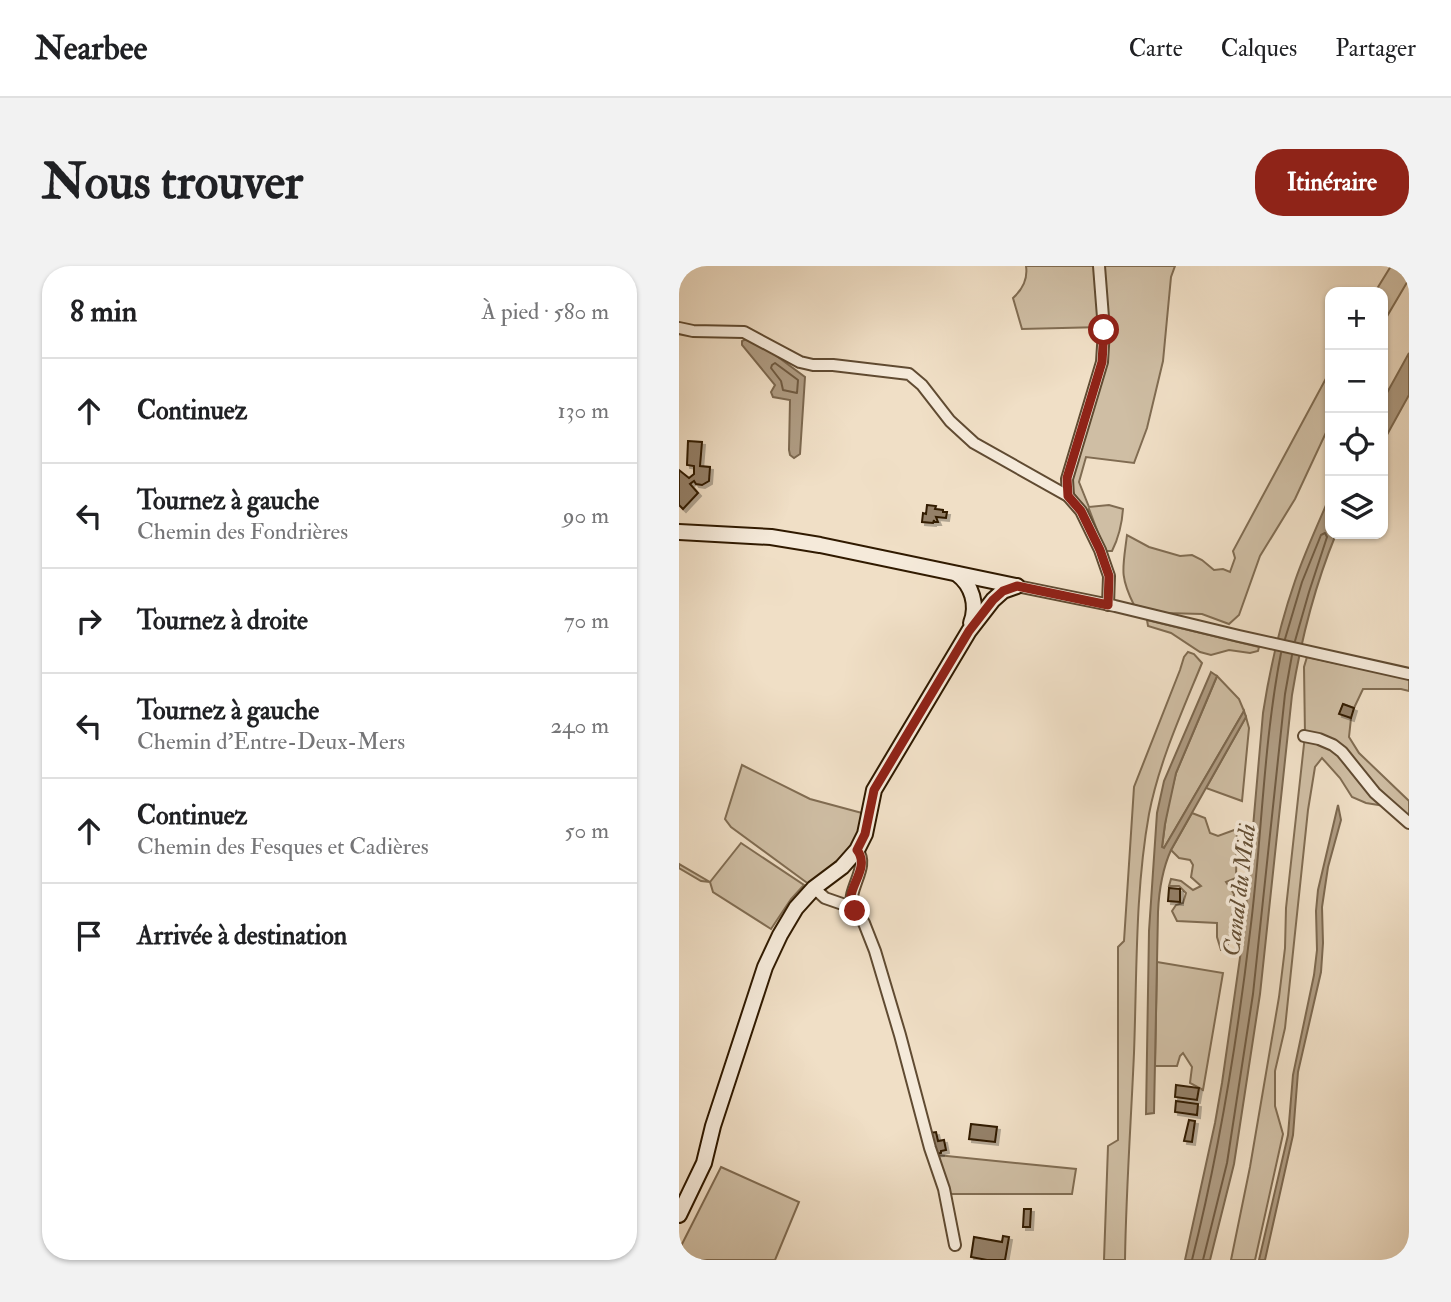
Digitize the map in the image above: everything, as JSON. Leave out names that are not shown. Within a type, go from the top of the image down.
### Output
[{"type":"street","points":[[1068,496],[1067,478],[1102,362],[1104,330],[1099,266]]},
{"type":"street","points":[[679,328],[693,331],[744,332],[800,362],[813,365],[909,374],[922,385],[950,421],[974,443],[1068,496],[1081,511],[1109,576],[1108,605]]},
{"type":"street","points":[[679,532],[771,537],[820,545],[1108,605],[1409,674]]},
{"type":"street","points":[[957,574],[964,579],[978,607]]},
{"type":"street","points":[[679,1215],[704,1163],[713,1126],[765,967],[780,934],[796,908],[814,888],[842,867],[857,850],[865,834],[874,790],[969,631],[978,607],[977,586],[985,580]]},
{"type":"street","points":[[978,607],[993,600],[1003,591],[1017,586]]},
{"type":"street","points":[[1304,736],[1319,739],[1342,752],[1375,793],[1409,823]]},
{"type":"street","points":[[857,850],[863,863],[850,897],[851,907],[870,936],[879,963],[930,1148],[944,1189],[955,1245]]},
{"type":"street","points":[[814,888],[825,898],[851,907]]},
{"type":"shaded area","points":[[1026,266],[1097,266],[1102,327],[1022,329],[1013,298],[1024,284]]},
{"type":"shaded area","points":[[1102,266],[1175,266],[1171,277],[1163,361],[1147,428],[1134,463],[1086,457],[1079,482],[1089,507],[1109,505],[1123,509],[1120,530],[1112,551],[1105,551],[1089,509],[1088,513],[1070,484],[1099,384]]},
{"type":"shaded area","points":[[1391,266],[1409,266],[1409,279],[1388,315],[1388,287],[1378,287]]},
{"type":"shaded area","points":[[1325,380],[1325,435],[1295,499],[1260,556],[1239,615],[1229,624],[1202,614],[1165,613],[1134,605],[1123,571],[1127,535],[1149,547],[1180,556],[1192,555],[1214,570],[1223,569],[1230,572],[1235,558],[1233,551]]},
{"type":"shaded area","points":[[1147,620],[1259,647],[1258,651],[1250,653],[1229,650],[1211,655],[1200,652],[1171,633],[1148,626]]},
{"type":"shaded area","points":[[1188,652],[1194,654],[1202,663],[1159,775],[1144,843],[1137,933],[1125,1260],[1104,1260],[1108,1146],[1118,1140],[1118,947],[1124,941],[1134,787]]},
{"type":"shaded area","points":[[1307,657],[1409,679],[1409,691],[1363,689],[1354,708],[1343,704],[1340,713],[1351,718],[1349,737],[1359,753],[1409,801],[1409,822],[1391,807],[1366,803],[1352,797],[1322,758],[1315,767],[1285,1028],[1275,1071],[1275,1106],[1283,1134],[1255,1260],[1231,1260],[1279,997],[1305,735],[1304,667]]},
{"type":"shaded area","points":[[1217,676],[1239,699],[1244,711],[1164,848],[1167,809],[1176,773]]},
{"type":"shaded area","points":[[1246,717],[1249,728],[1242,801],[1206,788]]},
{"type":"shaded area","points":[[742,765],[810,799],[862,813],[858,836],[851,848],[810,885],[731,827],[725,819]]},
{"type":"shaded area","points":[[1192,813],[1205,818],[1210,833],[1218,836],[1237,829],[1236,878],[1226,882],[1234,894],[1227,950],[1221,950],[1217,923],[1177,921],[1172,911],[1176,905],[1183,903],[1186,893],[1179,886],[1169,886],[1171,879],[1181,881],[1193,890],[1201,886],[1191,877],[1193,865],[1190,860],[1179,858],[1171,850]]},
{"type":"shaded area","points":[[741,843],[804,885],[771,929],[713,892],[710,882]]},
{"type":"shaded area","points":[[679,864],[710,882],[701,881],[679,868]]},
{"type":"shaded area","points":[[1157,962],[1223,973],[1203,1090],[1190,1083],[1192,1067],[1183,1053],[1177,1066],[1155,1066]]},
{"type":"shaded area","points":[[937,1155],[1076,1169],[1072,1194],[950,1194]]},
{"type":"shaded area","points":[[721,1167],[799,1202],[775,1260],[679,1260],[679,1250]]},
{"type":"water","points":[[746,339],[763,346],[805,377],[800,454],[794,458],[789,450],[790,400],[773,397],[771,392],[775,385],[742,345],[742,341]]},
{"type":"water","points":[[1409,353],[1409,395],[1388,433],[1388,391]]},
{"type":"water","points":[[1325,508],[1325,539],[1334,539],[1309,613],[1292,695],[1260,994],[1234,1164],[1210,1260],[1185,1260],[1215,1123],[1244,930],[1263,713],[1280,630],[1303,559]]},
{"type":"water","points":[[1211,672],[1217,676],[1176,773],[1162,847],[1164,848],[1244,711],[1246,717],[1171,850],[1163,873],[1158,912],[1154,1113],[1146,1114],[1149,931],[1157,813],[1164,781]]},
{"type":"water","points":[[1338,805],[1341,820],[1328,867],[1322,907],[1321,972],[1298,1072],[1293,1135],[1265,1260],[1259,1260],[1288,1135],[1293,1075],[1314,975],[1318,890]]},
{"type":"building","points":[[688,441],[702,442],[700,466],[710,467],[709,481],[702,485],[694,481],[690,484],[698,493],[683,509],[679,505],[679,470],[689,478],[694,474],[694,466],[687,465]]},
{"type":"building","points":[[927,505],[947,512],[946,518],[936,517],[938,522],[934,520],[933,523],[922,522]]},
{"type":"building","points":[[1343,704],[1354,708],[1351,718],[1339,714]]},
{"type":"building","points":[[1169,888],[1180,889],[1180,902],[1168,901]]},
{"type":"building","points":[[1176,1085],[1199,1088],[1197,1100],[1175,1097]]},
{"type":"building","points":[[1176,1101],[1198,1104],[1197,1115],[1175,1112]]},
{"type":"building","points":[[1189,1120],[1195,1121],[1192,1142],[1184,1141]]},
{"type":"building","points":[[971,1124],[997,1127],[995,1142],[969,1139]]},
{"type":"building","points":[[936,1132],[938,1141],[944,1140],[946,1150],[934,1154],[929,1133]]},
{"type":"building","points":[[1024,1209],[1031,1209],[1030,1227],[1023,1227]]},
{"type":"building","points":[[1003,1236],[1009,1237],[1005,1260],[971,1257],[974,1237],[1002,1242]]},
{"type":"route","points":[[855,911],[851,907],[850,897],[863,863],[857,850],[865,834],[874,790],[982,613],[1003,591],[1017,586],[1108,605],[1109,576],[1100,550],[1081,511],[1068,496],[1067,489],[1067,478],[1102,362],[1104,330]]},
{"type":"water label","name":"Canal du Midi","points":[[1239,890]]}]
